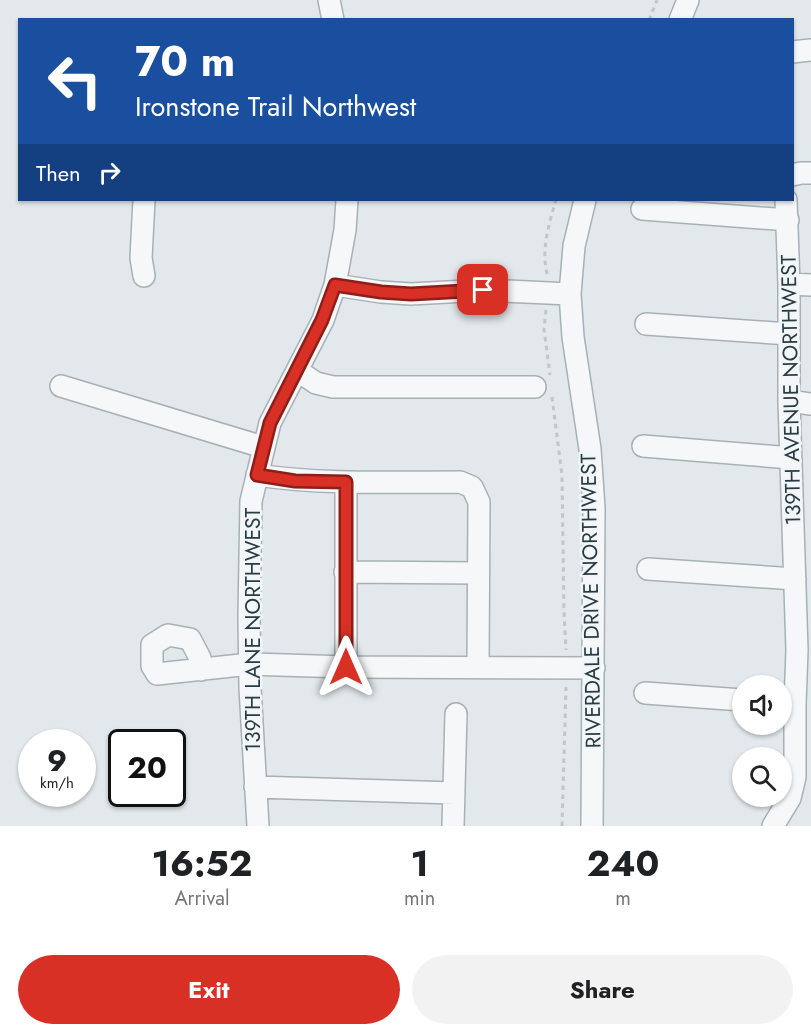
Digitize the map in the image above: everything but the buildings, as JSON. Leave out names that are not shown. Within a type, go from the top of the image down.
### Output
[{"type":"street","points":[[329,0],[333,18]]},
{"type":"street","points":[[681,18],[688,0]]},
{"type":"street","points":[[794,52],[811,50]]},
{"type":"street","points":[[794,175],[801,172],[811,173]]},
{"type":"street","points":[[144,201],[141,258],[144,276]]},
{"type":"street","name":"139TH LANE NORTHWEST","points":[[258,826],[250,664],[251,501],[270,423],[298,371],[322,320],[335,285],[345,230],[347,201]]},
{"type":"street","name":"RIVERDALE DRIVE NORTHWEST","points":[[585,201],[574,246],[570,294],[573,337],[592,476],[594,668],[592,826]]},
{"type":"street","points":[[642,209],[787,210]]},
{"type":"street","name":"139TH AVENUE NORTHWEST","points":[[787,210],[791,458],[802,529],[795,579],[804,650],[792,690]]},
{"type":"street","points":[[789,284],[811,285]]},
{"type":"street","points":[[335,285],[411,294],[483,290],[570,294]]},
{"type":"street","points":[[646,324],[789,334]]},
{"type":"street","points":[[298,371],[316,382],[333,387],[546,385]]},
{"type":"street","points":[[61,386],[263,447]]},
{"type":"street","points":[[789,401],[811,404]]},
{"type":"street","points":[[643,446],[791,458]]},
{"type":"street","points":[[257,475],[295,481],[460,482],[472,487],[479,502],[478,666]]},
{"type":"street","points":[[346,482],[346,667]]},
{"type":"street","points":[[648,569],[795,579]]},
{"type":"street","points":[[345,572],[478,573]]},
{"type":"street","points":[[201,670],[250,664],[346,667],[594,668]]},
{"type":"street","points":[[645,693],[732,699]]},
{"type":"street","points":[[453,826],[456,714]]},
{"type":"street","name":"139TH AVENUE NORTHWEST","points":[[773,826],[803,777],[792,723]]},
{"type":"street","points":[[255,787],[454,793]]},
{"type":"path","points":[[650,18],[657,0]]},
{"type":"path","points":[[548,280],[544,255],[549,220],[556,201]]},
{"type":"path","points":[[547,307],[544,329],[546,385],[562,475],[567,668],[562,826]]},
{"type":"route","points":[[346,667],[346,482],[295,481],[257,475],[270,423],[288,392],[322,320],[335,285],[411,294],[483,290]]}]
